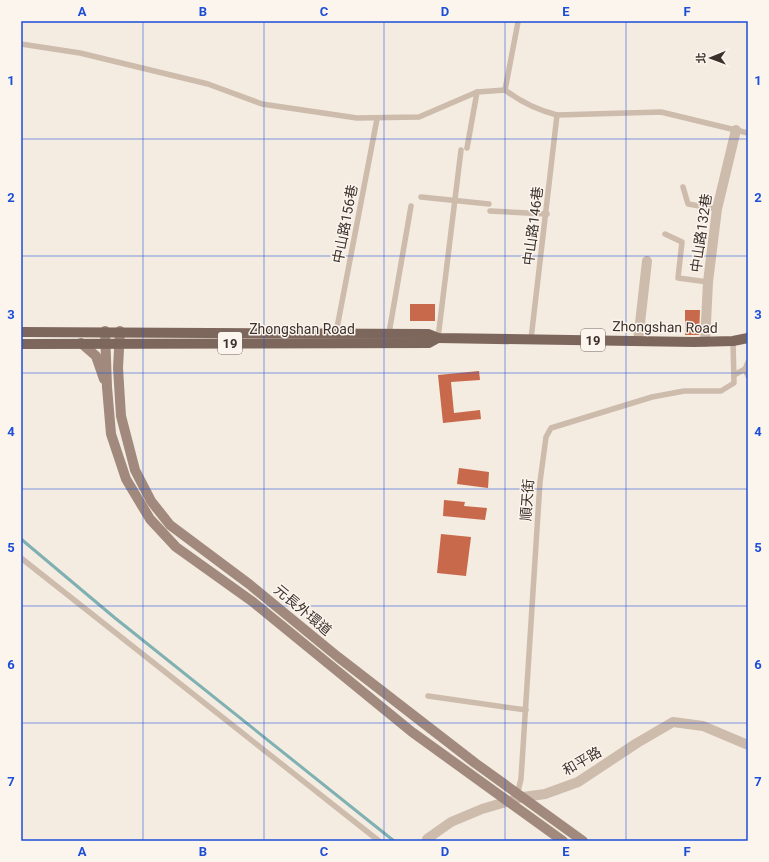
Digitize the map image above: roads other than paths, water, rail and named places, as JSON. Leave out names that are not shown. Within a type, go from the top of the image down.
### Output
[{"type":"main road","name":"Zhongshan Road","points":[[21,332],[120,331],[428,334],[438,338],[705,342],[733,341],[748,338]]},
{"type":"main road","name":"Zhongshan Road","points":[[21,344],[429,343],[438,338]]},
{"type":"street","name":"中山路132巷","points":[[705,342],[708,282],[717,209],[736,130]]},
{"type":"street","points":[[638,341],[647,261]]},
{"type":"street","name":"元長外環道","points":[[105,331],[107,387],[111,434],[126,479],[150,519],[176,547],[253,602],[412,732],[563,841]]},
{"type":"street","name":"元長外環道","points":[[120,331],[118,368],[121,416],[135,470],[151,501],[170,525],[250,584],[338,657],[475,763],[583,841]]},
{"type":"street","points":[[82,343],[96,356],[107,387]]},
{"type":"street","name":"和平路","points":[[427,840],[451,822],[482,809],[509,802],[521,795],[545,794],[578,782],[637,743],[673,722],[703,726],[748,745]]},
{"type":"lane","points":[[506,90],[518,22]]},
{"type":"lane","points":[[21,44],[80,53],[208,84],[262,104],[357,118],[377,119],[419,117],[477,92],[506,90],[522,103],[541,112],[557,116],[661,112],[748,133]]},
{"type":"lane","points":[[467,148],[477,92]]},
{"type":"lane","name":"中山路146巷","points":[[531,339],[547,214],[557,116]]},
{"type":"lane","name":"中山路156巷","points":[[336,333],[377,119]]},
{"type":"lane","points":[[438,338],[453,201],[461,150]]},
{"type":"lane","points":[[683,187],[688,204],[717,209]]},
{"type":"lane","points":[[421,197],[489,204]]},
{"type":"lane","points":[[389,334],[411,206]]},
{"type":"lane","points":[[490,211],[547,214]]},
{"type":"lane","points":[[665,234],[682,242],[678,278],[708,282]]},
{"type":"lane","points":[[733,341],[734,374],[745,369],[748,362]]},
{"type":"lane","points":[[745,369],[748,376]]},
{"type":"lane","name":"順天街","points":[[521,795],[540,482],[546,437],[551,428],[652,397],[684,391],[721,391],[734,383],[734,374]]},
{"type":"lane","points":[[21,558],[379,841]]},
{"type":"lane","points":[[428,696],[526,710]]},
{"type":"waterway","points":[[21,539],[115,618],[394,841]]}]
